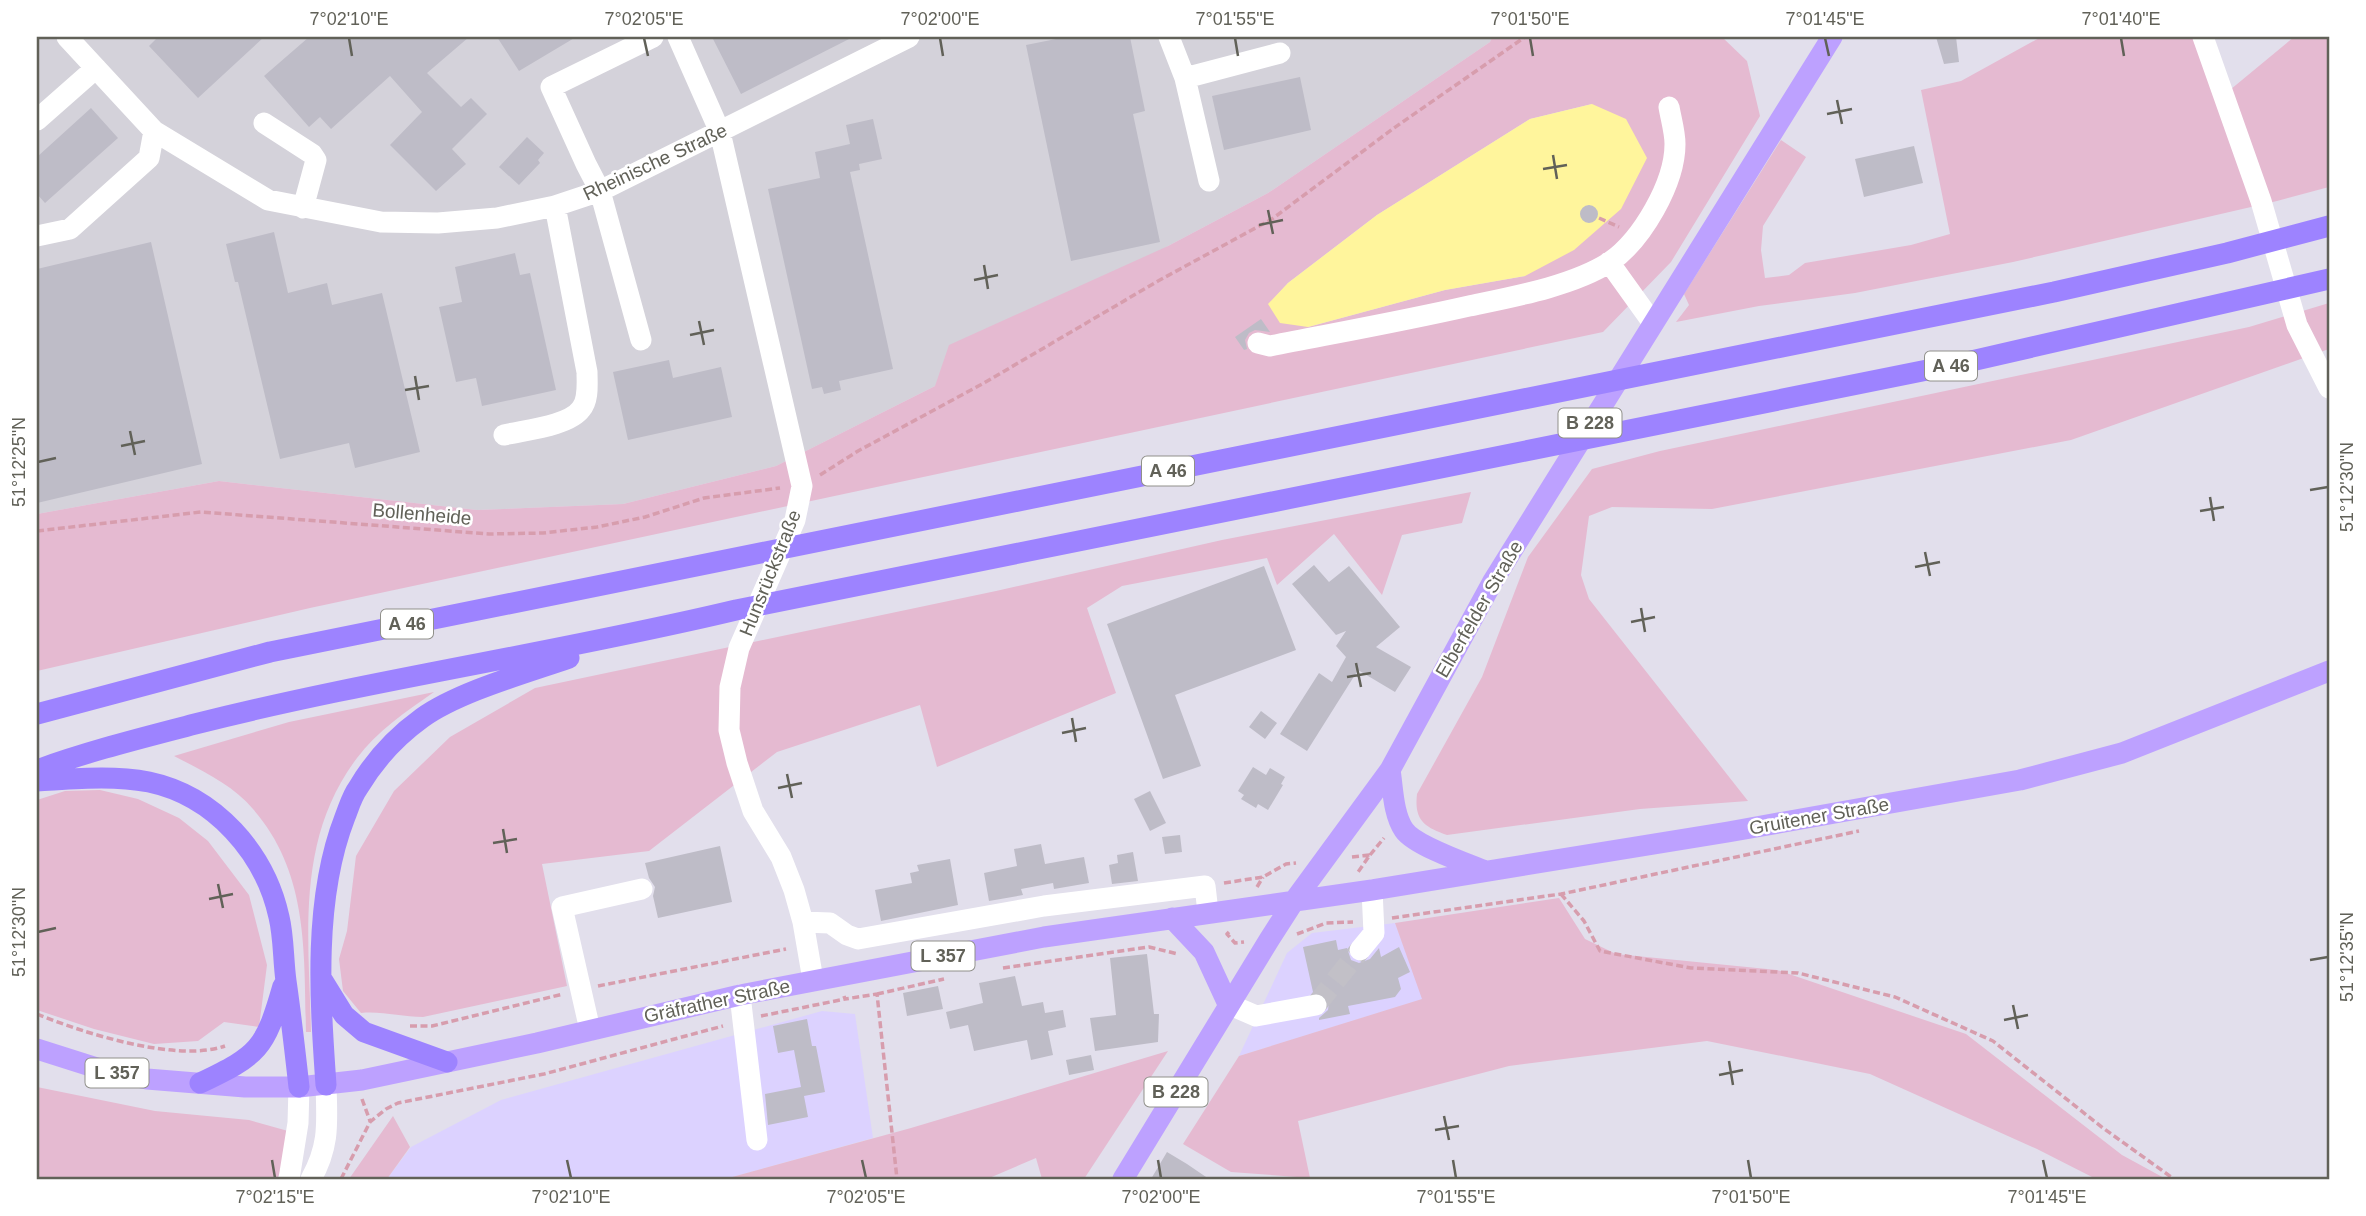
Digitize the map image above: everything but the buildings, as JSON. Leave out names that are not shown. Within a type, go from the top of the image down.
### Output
[{"type":"highway","name":"A 46","points":[[37,714],[270,652],[2054,292],[2227,253],[2324,227]]},
{"type":"highway","name":"A 46","points":[[37,770],[85,752],[281,703],[630,635],[736,610],[2040,347],[2329,279]]},
{"type":"highway","points":[[326,1085],[323,926],[328,877],[341,829],[356,789],[383,753],[423,717],[466,695],[630,635]]},
{"type":"highway","points":[[37,781],[103,777],[150,782],[197,801],[230,826],[254,855],[270,885],[279,916],[285,946],[285,977],[299,1087]]},
{"type":"highway","points":[[200,1083],[237,1066],[265,1039],[272,1026],[285,977]]},
{"type":"highway","points":[[322,980],[344,1015],[364,1032],[447,1062]]},
{"type":"main road","name":"Elberfelder Straße","points":[[1123,1179],[1228,1004],[1294,901],[1390,770],[1493,581],[1832,37]]},
{"type":"main road","name":"Gruitener Straße","points":[[1294,901],[1728,832],[2020,780],[2122,753],[2329,671]]},
{"type":"main road","points":[[1390,770],[1405,832],[1437,851],[1485,871]]},
{"type":"main road","name":"Gräfrather Straße","points":[[326,1085],[447,1062],[813,980],[1044,937],[1294,901]]},
{"type":"main road","points":[[1172,918],[1209,960],[1228,1004]]},
{"type":"main road","name":"L 357","points":[[37,1049],[100,1069],[147,1079],[299,1087],[326,1085]]},
{"type":"street","name":"Rheinische Straße","points":[[67,37],[155,131],[268,200],[381,222],[438,223],[497,218],[555,206],[600,191],[909,37]]},
{"type":"street","points":[[641,340],[600,191],[551,87],[653,37]]},
{"type":"street","name":"Hunsrückstraße","points":[[678,37],[720,132],[802,486],[795,520],[739,648],[730,687],[729,730],[753,811],[781,857],[794,890],[803,922],[813,980]]},
{"type":"street","points":[[1169,37],[1185,78],[1209,181]]},
{"type":"street","points":[[2203,37],[2261,201],[2297,325],[2329,388]]},
{"type":"street","points":[[1185,78],[1280,53]]},
{"type":"street","points":[[37,120],[96,68]]},
{"type":"street","points":[[1258,343],[1270,346],[1523,295],[1572,279],[1609,262],[1636,237],[1649,217],[1672,168],[1675,143],[1669,107]]},
{"type":"street","points":[[264,123],[316,160],[303,208]]},
{"type":"street","points":[[37,236],[70,229],[149,158],[155,131]]},
{"type":"street","points":[[504,435],[563,422],[581,410],[587,390],[587,372],[555,206]]},
{"type":"street","points":[[1609,262],[1652,322]]},
{"type":"street","points":[[803,922],[830,923],[858,939],[1044,906],[1205,886],[1208,912]]},
{"type":"street","points":[[590,1030],[562,907],[642,889]]},
{"type":"street","points":[[1360,950],[1374,933],[1372,890]]},
{"type":"street","points":[[740,995],[757,1140]]},
{"type":"street","points":[[1228,1004],[1255,1016],[1316,1005]]},
{"type":"street","points":[[311,1179],[327,1140],[326,1085]]},
{"type":"street","points":[[289,1179],[298,1123],[299,1087]]},
{"type":"path","points":[[802,486],[1158,281],[1272,219],[1394,128],[1525,37]]},
{"type":"path","name":"Bollenheide","points":[[37,531],[201,512],[489,534],[543,533],[597,527],[645,517],[704,498],[802,486]]},
{"type":"path","points":[[1205,886],[1263,877],[1286,864],[1326,860]]},
{"type":"path","points":[[1326,923],[1373,921],[1561,894],[1584,921],[1600,951],[1691,968],[1798,973],[1895,997],[1993,1041],[2103,1128],[2174,1179]]},
{"type":"path","points":[[998,968],[1149,947],[1209,960]]},
{"type":"path","points":[[841,975],[845,999]]},
{"type":"path","points":[[341,1179],[370,1122],[398,1103],[544,1074],[743,1020],[944,979]]},
{"type":"path","points":[[877,993],[897,1179]]},
{"type":"path","points":[[37,1014],[79,1031],[138,1044],[188,1051],[214,1050],[234,1042]]},
{"type":"shaded area","points":[[37,37],[1492,37],[1490,42],[1268,193],[1168,246],[935,386],[776,466],[623,504],[477,510],[219,481],[37,514]]},
{"type":"shaded area","points":[[1492,37],[1722,37],[1747,61],[1760,116],[1671,262],[1603,332],[310,608],[37,671],[37,514],[219,481],[477,510],[623,504],[776,466],[935,386],[949,345],[1168,246],[1268,193],[1490,42]],"holes":[[[1592,104],[1525,276],[1445,290],[1308,327],[1269,304],[1288,283],[1377,215],[1530,119]]]},
{"type":"shaded area","points":[[2041,37],[2193,37],[2219,99],[2294,37],[2329,37],[2329,187],[2013,262],[1855,293],[1759,306],[1676,322],[1689,305],[1684,294],[1781,140],[1806,157],[1763,226],[1761,250],[1765,278],[1789,275],[1805,263],[1911,245],[1950,234],[1921,90],[1961,81]]},
{"type":"shaded area","points":[[1592,104],[1626,119],[1647,158],[1621,209],[1574,250],[1525,276],[1445,290],[1308,327],[1280,323],[1268,304],[1288,283],[1377,215],[1530,119]]},
{"type":"shaded area","points":[[2329,303],[2329,349],[2071,440],[1712,509],[1612,507],[1589,516],[1581,575],[1589,599],[1748,801],[1640,809],[1447,835],[1432,829],[1419,816],[1417,794],[1482,677],[1528,557],[1592,469],[1660,451],[2249,327]]},
{"type":"shaded area","points":[[1471,492],[1462,523],[1402,535],[1382,595],[1334,534],[1277,585],[1267,558],[1122,586],[1087,608],[1116,693],[937,767],[920,705],[777,752],[649,851],[542,864],[567,986],[423,1017],[361,1013],[343,991],[339,959],[347,931],[356,856],[394,791],[450,737],[535,688],[996,591],[1222,540]]},
{"type":"shaded area","points":[[434,692],[393,722],[365,748],[337,789],[323,822],[310,890],[308,925],[311,1032],[306,1032],[300,915],[285,860],[271,834],[245,800],[216,779],[174,756],[289,722]]},
{"type":"shaded area","points":[[100,790],[138,799],[179,818],[208,841],[249,895],[267,965],[259,1027],[224,1022],[198,1041],[154,1044],[94,1029],[37,1010],[37,800],[65,791]]},
{"type":"shaded area","points":[[1559,898],[1585,939],[1616,954],[1777,970],[1966,1034],[2122,1155],[2166,1179],[2096,1179],[2037,1149],[1870,1074],[1707,1041],[1509,1066],[1298,1121],[1310,1178],[1231,1172],[1183,1144],[1239,1056],[1422,999],[1395,923]]},
{"type":"shaded area","points":[[1395,923],[1423,999],[1239,1056],[1287,953],[1312,933]]},
{"type":"shaded area","points":[[822,1011],[855,1014],[873,1138],[725,1179],[387,1179],[411,1147],[501,1100]]},
{"type":"shaded area","points":[[1168,1051],[1084,1179],[1042,1179],[1036,1158],[987,1179],[725,1179],[911,1128]]},
{"type":"shaded area","points":[[37,1087],[155,1111],[249,1120],[288,1131],[283,1167],[277,1179],[37,1179]]},
{"type":"shaded area","points":[[393,1116],[410,1147],[387,1179],[349,1179]]},
{"type":"tunnel","points":[[1316,1005],[1360,950]]}]
